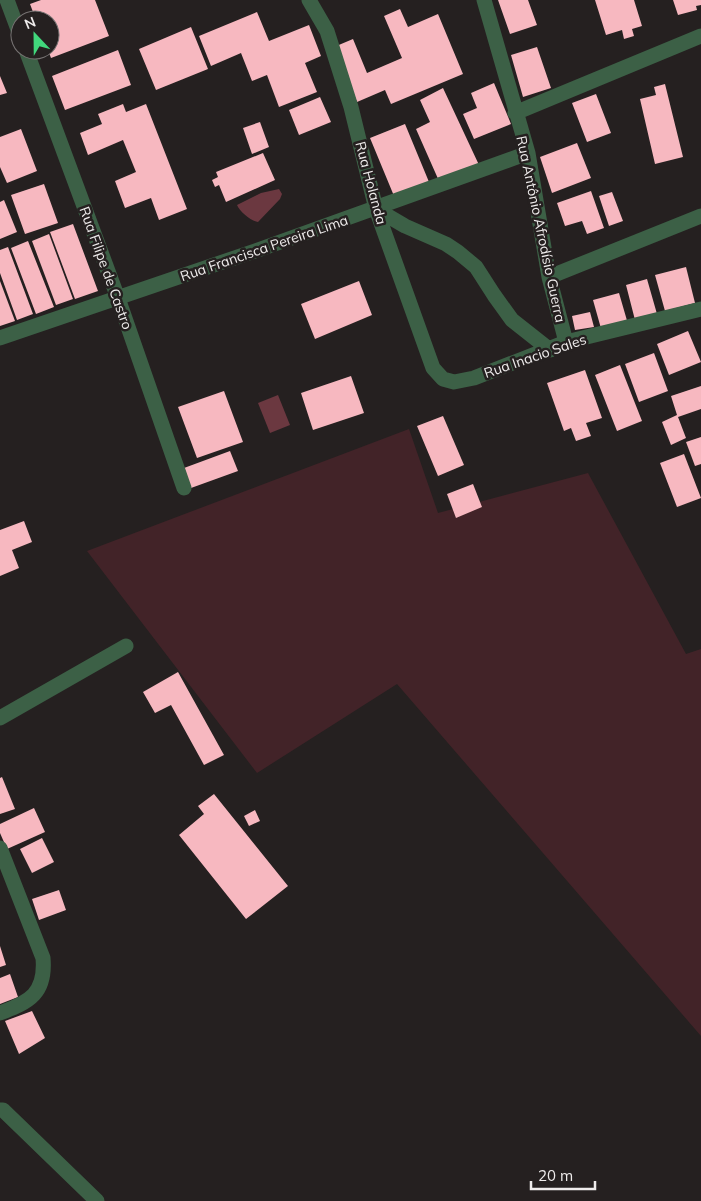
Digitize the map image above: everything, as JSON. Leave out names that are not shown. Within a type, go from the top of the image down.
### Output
[{"type":"street","name":"Rua Holanda","points":[[308,0],[327,31],[351,107],[376,209],[433,368]]},
{"type":"street","name":"Rua Antônio Afrodísio Guerra","points":[[484,0],[528,153],[549,277],[566,342]]},
{"type":"street","points":[[515,113],[701,36]]},
{"type":"street","name":"Rua Filipe de Castro","points":[[30,60],[118,298],[184,488]]},
{"type":"street","name":"Rua Francisca Pereira Lima","points":[[0,338],[376,209],[528,153]]},
{"type":"street","points":[[376,209],[405,226],[446,244],[458,252],[476,267],[512,320],[550,350]]},
{"type":"street","points":[[549,277],[701,216]]},
{"type":"street","name":"Rua Inacio Sales","points":[[433,368],[443,379],[454,382],[474,378],[504,365],[550,350],[566,342],[701,309]]},
{"type":"street","points":[[0,718],[126,646]]},
{"type":"street","points":[[0,848],[44,958],[42,981],[33,996],[21,1005],[0,1012]]},
{"type":"street","points":[[0,1110],[3,1110],[97,1201]]},
{"type":"shaded area","points":[[279,189],[282,194],[280,199],[258,222],[246,216],[237,205],[261,193]]},
{"type":"shaded area","points":[[278,395],[290,425],[270,433],[258,403]]},
{"type":"shaded area","points":[[409,429],[438,513],[588,473],[686,654],[701,649],[701,1036],[397,684],[257,773],[87,551]]},
{"type":"building","points":[[41,0],[95,0],[109,36],[60,55],[60,10],[32,10],[30,4]]},
{"type":"building","points":[[498,0],[528,0],[537,25],[510,34]]},
{"type":"building","points":[[595,0],[634,0],[642,26],[632,29],[634,36],[624,39],[622,30],[606,35]]},
{"type":"building","points":[[673,0],[701,0],[701,5],[696,6],[697,10],[678,15]]},
{"type":"building","points":[[400,9],[408,27],[438,14],[463,74],[391,104],[385,90],[357,102],[334,47],[353,39],[367,73],[402,58],[384,16]]},
{"type":"building","points":[[257,12],[269,41],[309,25],[321,56],[305,63],[317,92],[279,107],[267,75],[252,81],[241,53],[211,66],[199,36]]},
{"type":"building","points":[[191,27],[208,69],[156,90],[139,49]]},
{"type":"building","points":[[537,47],[551,88],[523,97],[511,55]]},
{"type":"building","points":[[118,50],[131,85],[65,110],[52,76]]},
{"type":"building","points":[[0,76],[7,93],[0,95]]},
{"type":"building","points":[[494,83],[511,124],[474,139],[463,114],[477,108],[471,93]]},
{"type":"building","points":[[665,84],[683,157],[655,164],[640,99],[656,95],[654,87]]},
{"type":"building","points":[[443,88],[479,165],[439,181],[416,129],[430,122],[420,100]]},
{"type":"building","points":[[596,94],[611,133],[587,142],[572,103]]},
{"type":"building","points":[[320,97],[331,122],[299,135],[289,110]]},
{"type":"building","points":[[123,104],[126,112],[146,104],[187,209],[159,220],[151,198],[125,208],[115,181],[136,172],[123,140],[88,155],[80,133],[102,124],[98,114]]},
{"type":"building","points":[[260,122],[269,147],[252,154],[243,128]]},
{"type":"building","points":[[405,124],[429,182],[394,196],[370,138]]},
{"type":"building","points":[[21,129],[37,171],[7,183],[0,167],[0,137]]},
{"type":"building","points":[[577,143],[591,178],[552,193],[540,157]]},
{"type":"building","points":[[263,153],[275,180],[226,202],[219,185],[215,187],[212,180],[218,177],[216,172]]},
{"type":"building","points":[[44,184],[58,223],[25,234],[11,195]]},
{"type":"building","points":[[591,191],[604,228],[587,234],[582,221],[565,226],[557,203]]},
{"type":"building","points":[[612,192],[623,221],[609,226],[599,196]]},
{"type":"building","points":[[4,200],[17,232],[0,239],[0,202]]},
{"type":"building","points":[[73,224],[98,291],[75,299],[50,232]]},
{"type":"building","points":[[49,234],[73,299],[56,305],[32,241]]},
{"type":"building","points":[[28,241],[54,307],[36,314],[11,248]]},
{"type":"building","points":[[8,247],[33,314],[17,320],[0,273],[0,250]]},
{"type":"building","points":[[686,267],[695,303],[665,311],[655,275]]},
{"type":"building","points":[[647,279],[657,314],[635,320],[626,285]]},
{"type":"building","points":[[0,281],[15,321],[0,326]]},
{"type":"building","points":[[359,281],[372,315],[315,339],[301,304]]},
{"type":"building","points":[[619,293],[628,324],[602,332],[593,300]]},
{"type":"building","points":[[590,312],[594,327],[575,330],[572,316]]},
{"type":"building","points":[[688,331],[701,362],[669,375],[657,344]]},
{"type":"building","points":[[654,353],[668,391],[639,402],[625,364]]},
{"type":"building","points":[[620,365],[642,421],[617,431],[595,375]]},
{"type":"building","points":[[585,370],[602,418],[586,423],[591,436],[576,441],[571,428],[564,431],[547,383]]},
{"type":"building","points":[[351,376],[364,413],[313,430],[301,393]]},
{"type":"building","points":[[701,386],[701,409],[678,417],[686,438],[671,445],[662,422],[677,415],[671,396]]},
{"type":"building","points":[[224,391],[243,442],[197,458],[178,407]]},
{"type":"building","points":[[443,416],[464,465],[438,476],[417,426]]},
{"type":"building","points":[[701,437],[701,464],[695,466],[686,442]]},
{"type":"building","points":[[230,451],[238,471],[191,488],[184,468]]},
{"type":"building","points":[[684,454],[701,498],[677,507],[660,463]]},
{"type":"building","points":[[473,484],[482,507],[456,518],[447,494]]},
{"type":"building","points":[[24,521],[32,542],[12,550],[19,568],[0,576],[0,530]]},
{"type":"building","points":[[178,672],[224,755],[204,765],[171,705],[155,713],[143,692]]},
{"type":"building","points":[[2,777],[15,809],[0,814],[0,778]]},
{"type":"building","points":[[214,794],[288,886],[246,919],[179,835],[204,814],[198,806]]},
{"type":"building","points":[[34,808],[45,832],[7,849],[0,833],[0,824]]},
{"type":"building","points":[[255,810],[260,821],[249,826],[244,816]]},
{"type":"building","points":[[42,838],[54,862],[32,873],[20,849]]},
{"type":"building","points":[[59,890],[66,910],[39,920],[32,899]]},
{"type":"building","points":[[0,946],[6,965],[0,967]]},
{"type":"building","points":[[10,974],[18,997],[0,1004],[0,978]]},
{"type":"building","points":[[32,1011],[45,1038],[19,1054],[5,1021]]}]
